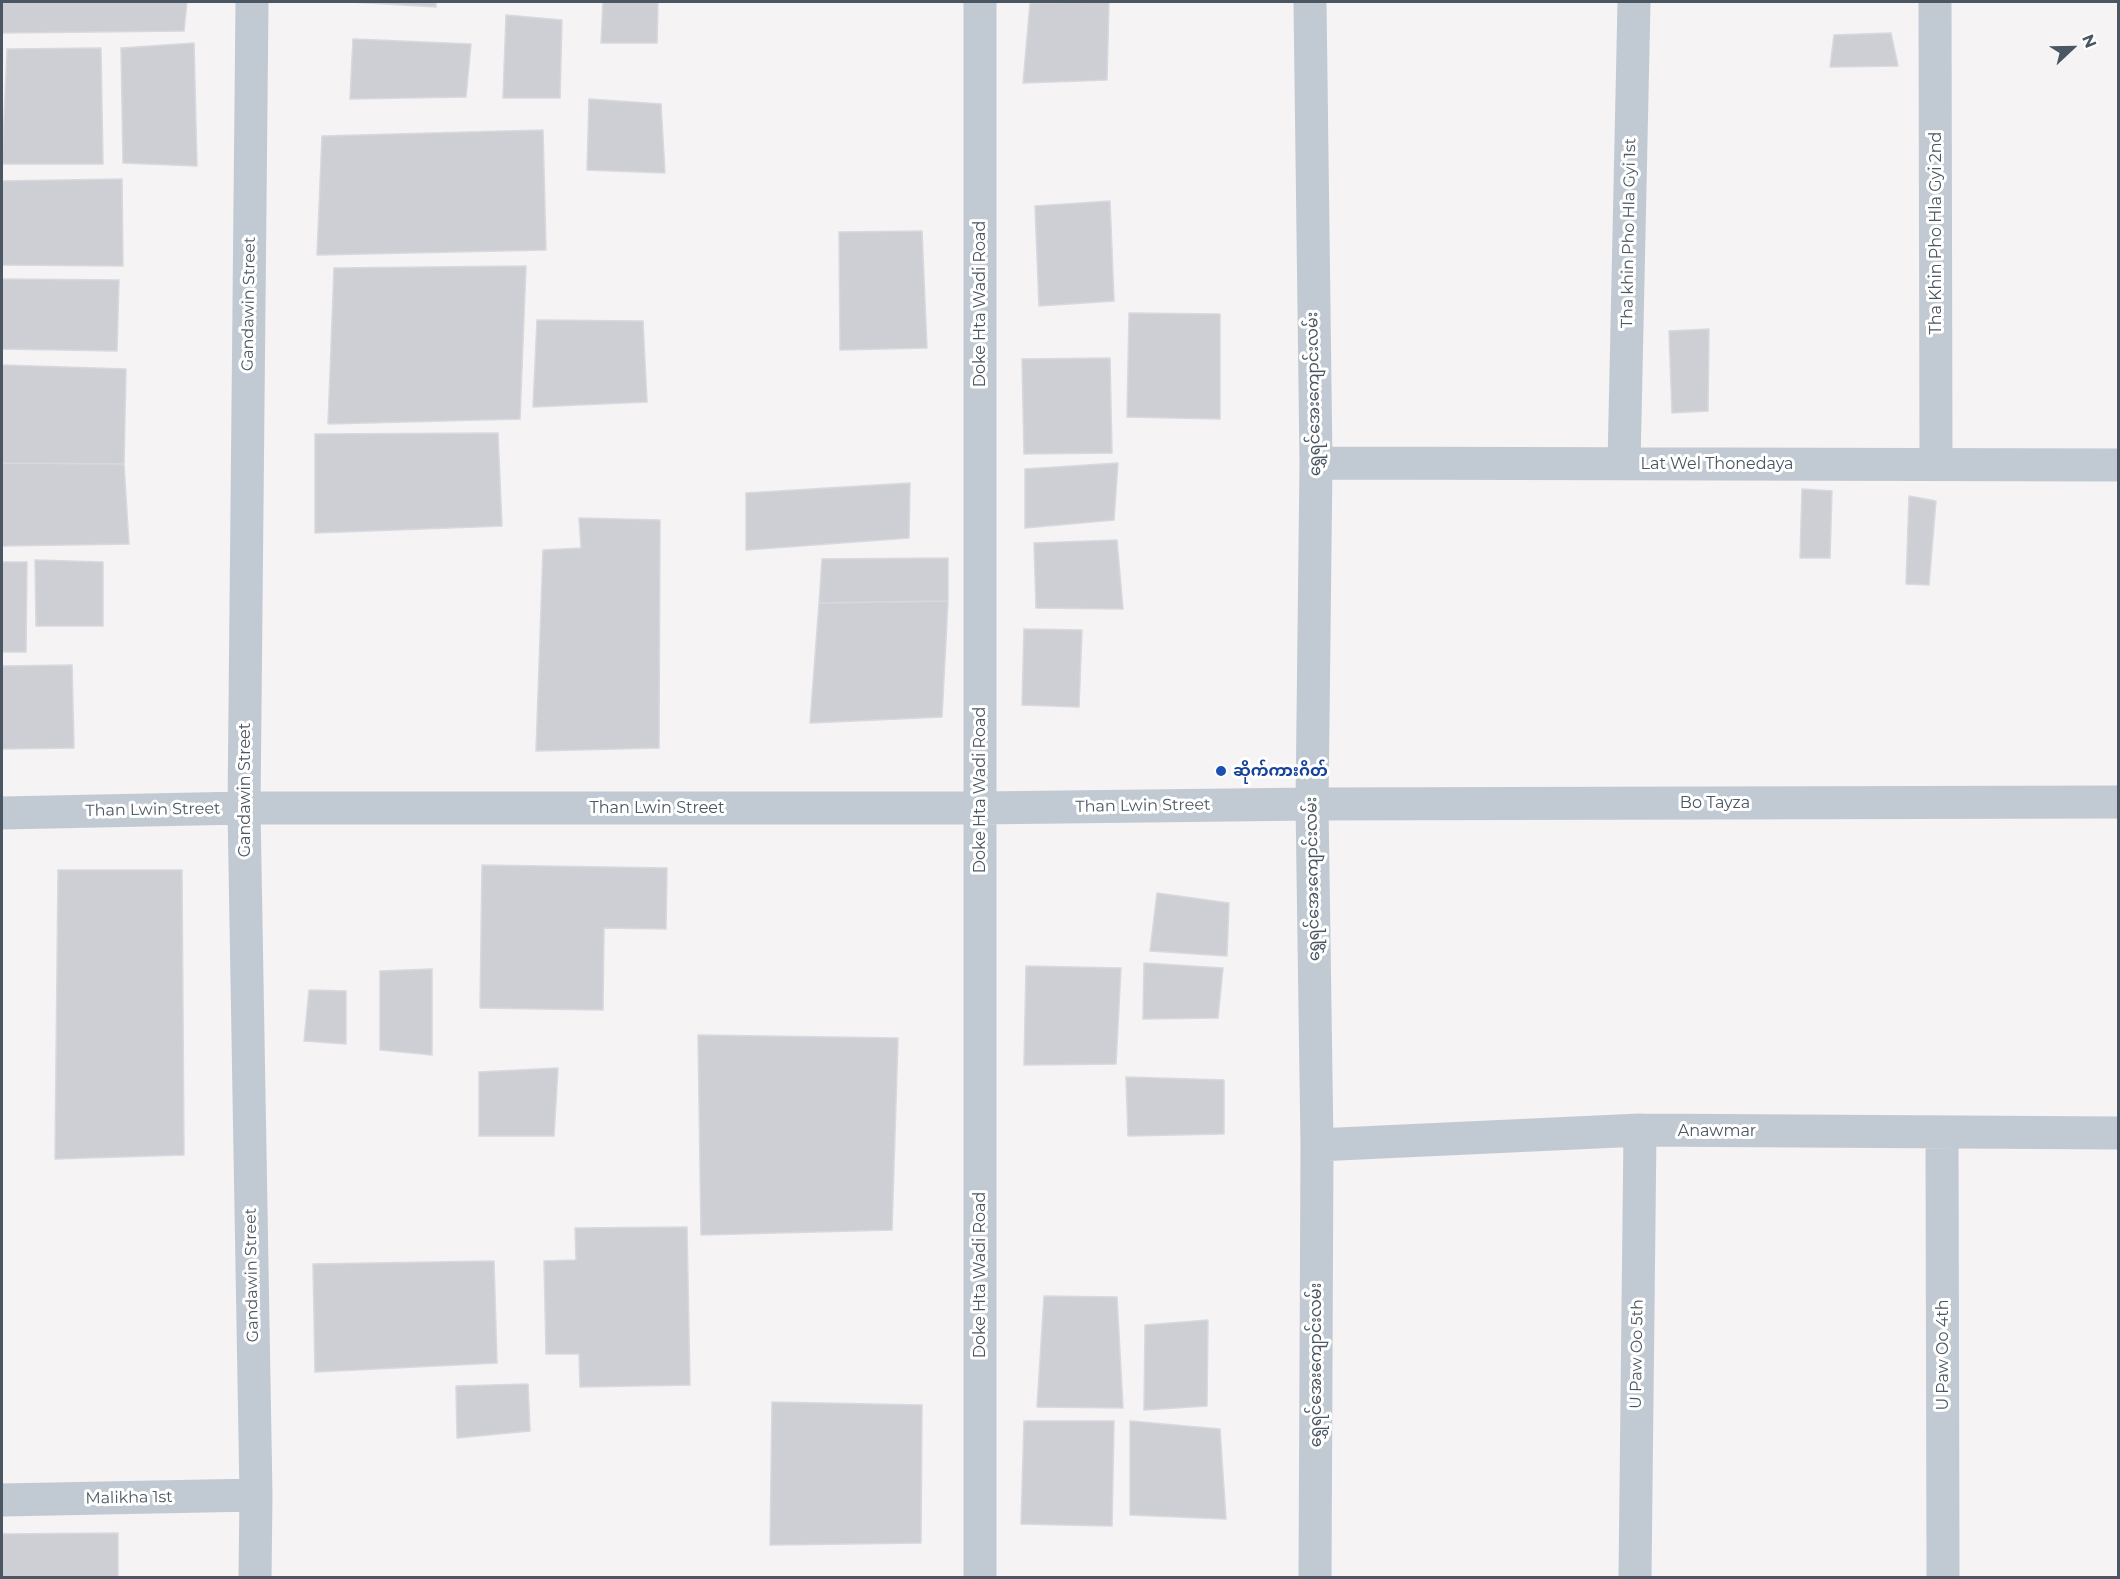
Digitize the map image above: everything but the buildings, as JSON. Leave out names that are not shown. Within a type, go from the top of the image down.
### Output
[{"type":"street","name":"Gandawin Street","points":[[252,2],[244,808],[256,1495],[255,1578]]},
{"type":"street","name":"Doke Hta Wadi Road","points":[[980,2],[980,1578]]},
{"type":"street","name":"ရွှေရင်အေးကျောင်းလမ်း","points":[[1310,2],[1316,463],[1312,804],[1317,1145],[1316,1578]]},
{"type":"street","name":"Tha khin Pho Hla Gyi 1st","points":[[1624,464],[1634,2]]},
{"type":"street","name":"Tha Khin Pho Hla Gyi 2nd","points":[[1935,2],[1936,464]]},
{"type":"street","name":"Lat Wel Thonedaya","points":[[1316,463],[2118,465]]},
{"type":"street","name":"Bo Tayza","points":[[1312,804],[2118,802]]},
{"type":"street","name":"Than Lwin Street","points":[[2,813],[244,808],[980,808],[1312,804]]},
{"type":"street","name":"Anawmar","points":[[1317,1145],[1640,1130],[2118,1133]]},
{"type":"street","name":"U Paw Oo 5th","points":[[1635,1578],[1640,1130]]},
{"type":"street","name":"U Paw Oo 4th","points":[[1942,1132],[1943,1578]]},
{"type":"street","name":"Malikha 1st","points":[[2,1500],[256,1495]]},
{"type":"place","name":"ဆိုက်ကားဂိတ်","points":[[1221,771]]}]
